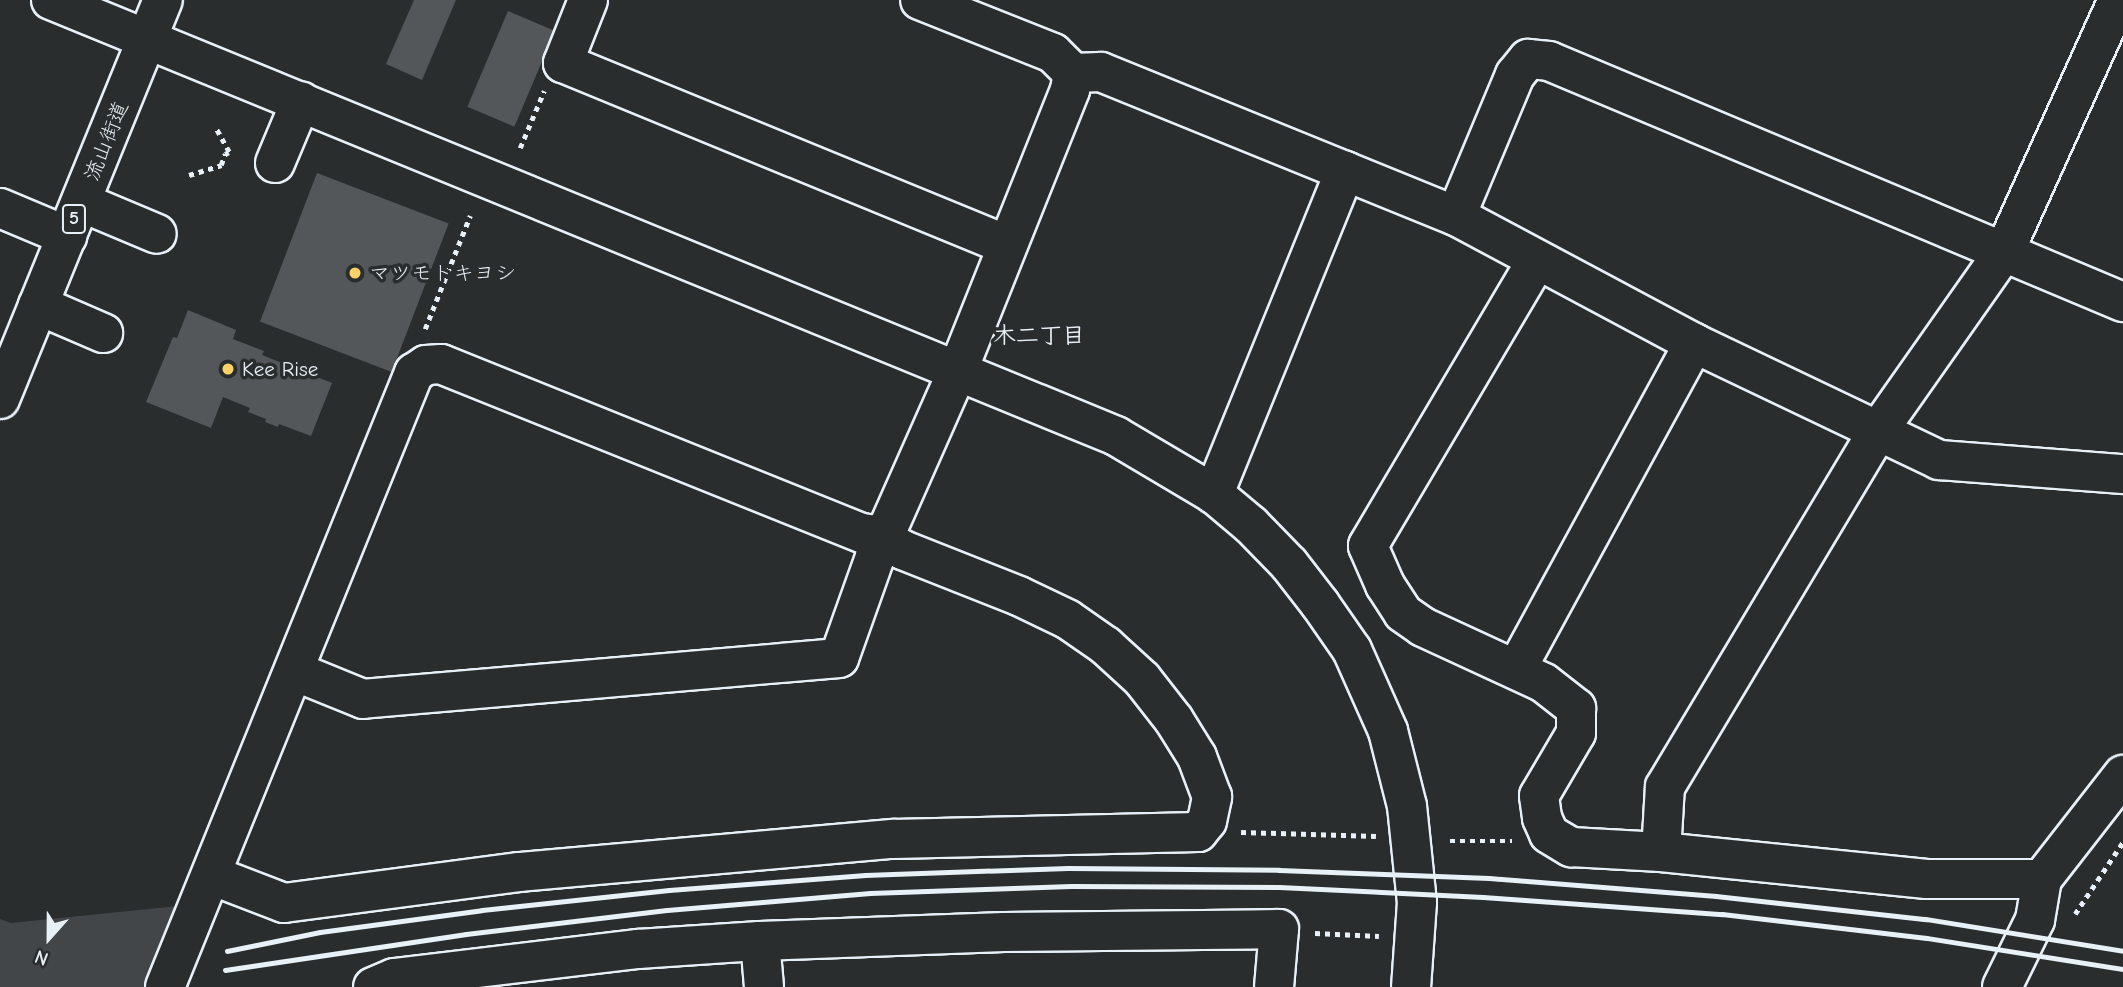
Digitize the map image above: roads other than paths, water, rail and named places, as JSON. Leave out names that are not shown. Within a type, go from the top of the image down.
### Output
[{"type":"street","points":[[51,0],[1116,436],[1214,494],[1251,525],[1289,564],[1320,604],[1352,650],[1388,731],[1407,806],[1417,902],[1411,987]]},
{"type":"street","name":"流山街道","points":[[4,377],[38,305],[163,0]]},
{"type":"street","points":[[588,0],[563,63],[1007,245]]},
{"type":"street","points":[[920,0],[1053,53],[1073,73],[1101,72],[1456,216],[1694,343],[1939,460],[2123,474]]},
{"type":"street","points":[[1661,852],[1665,787],[1878,431],[2005,250],[2118,0]]},
{"type":"street","points":[[1456,216],[1515,75],[1528,59],[1549,61],[2005,250],[2123,302]]},
{"type":"street","points":[[877,535],[888,528],[896,512],[958,370],[1070,90],[1073,73]]},
{"type":"street","points":[[275,163],[300,101]]},
{"type":"street","points":[[1214,494],[1345,171]]},
{"type":"street","points":[[81,202],[157,234]]},
{"type":"street","points":[[0,208],[67,236]]},
{"type":"street","points":[[1537,260],[1368,546],[1385,584],[1403,613],[1423,627],[1517,668],[1544,683],[1576,708],[1576,733],[1539,796],[1542,818],[1549,834],[1571,847],[1661,852],[1927,879],[2042,879]]},
{"type":"street","points":[[38,305],[103,333]]},
{"type":"street","points":[[1517,668],[1694,343]]},
{"type":"street","points":[[165,987],[414,373],[426,365],[441,365],[846,527],[877,535],[903,550],[1019,596],[1067,619],[1106,646],[1142,679],[1174,720],[1197,757],[1212,797],[1208,821],[1198,832],[893,839],[520,872],[284,903],[211,875]]},
{"type":"street","points":[[294,671],[363,699],[839,657],[875,557],[877,535]]},
{"type":"street","points":[[2002,987],[2035,920],[2042,879],[2123,775]]},
{"type":"street","points":[[373,987],[394,978],[638,948],[1004,932],[1279,929],[1274,987]]},
{"type":"street","points":[[760,941],[764,987]]},
{"type":"railway","points":[[227,951],[320,932],[482,910],[669,890],[865,875],[1068,868],[1279,870],[1489,878],[1716,896],[1926,919],[2123,951]]},
{"type":"railway","points":[[225,970],[466,934],[667,910],[870,893],[1071,886],[1279,887],[1483,897],[1722,914],[1927,938],[2123,969]]},
{"type":"place","name":"マツモトキヨシ","points":[[355,273]]},
{"type":"place","name":"Kee Rise","points":[[228,369]]},
{"type":"district","name":"木二丁目","points":[[1039,336]]}]
